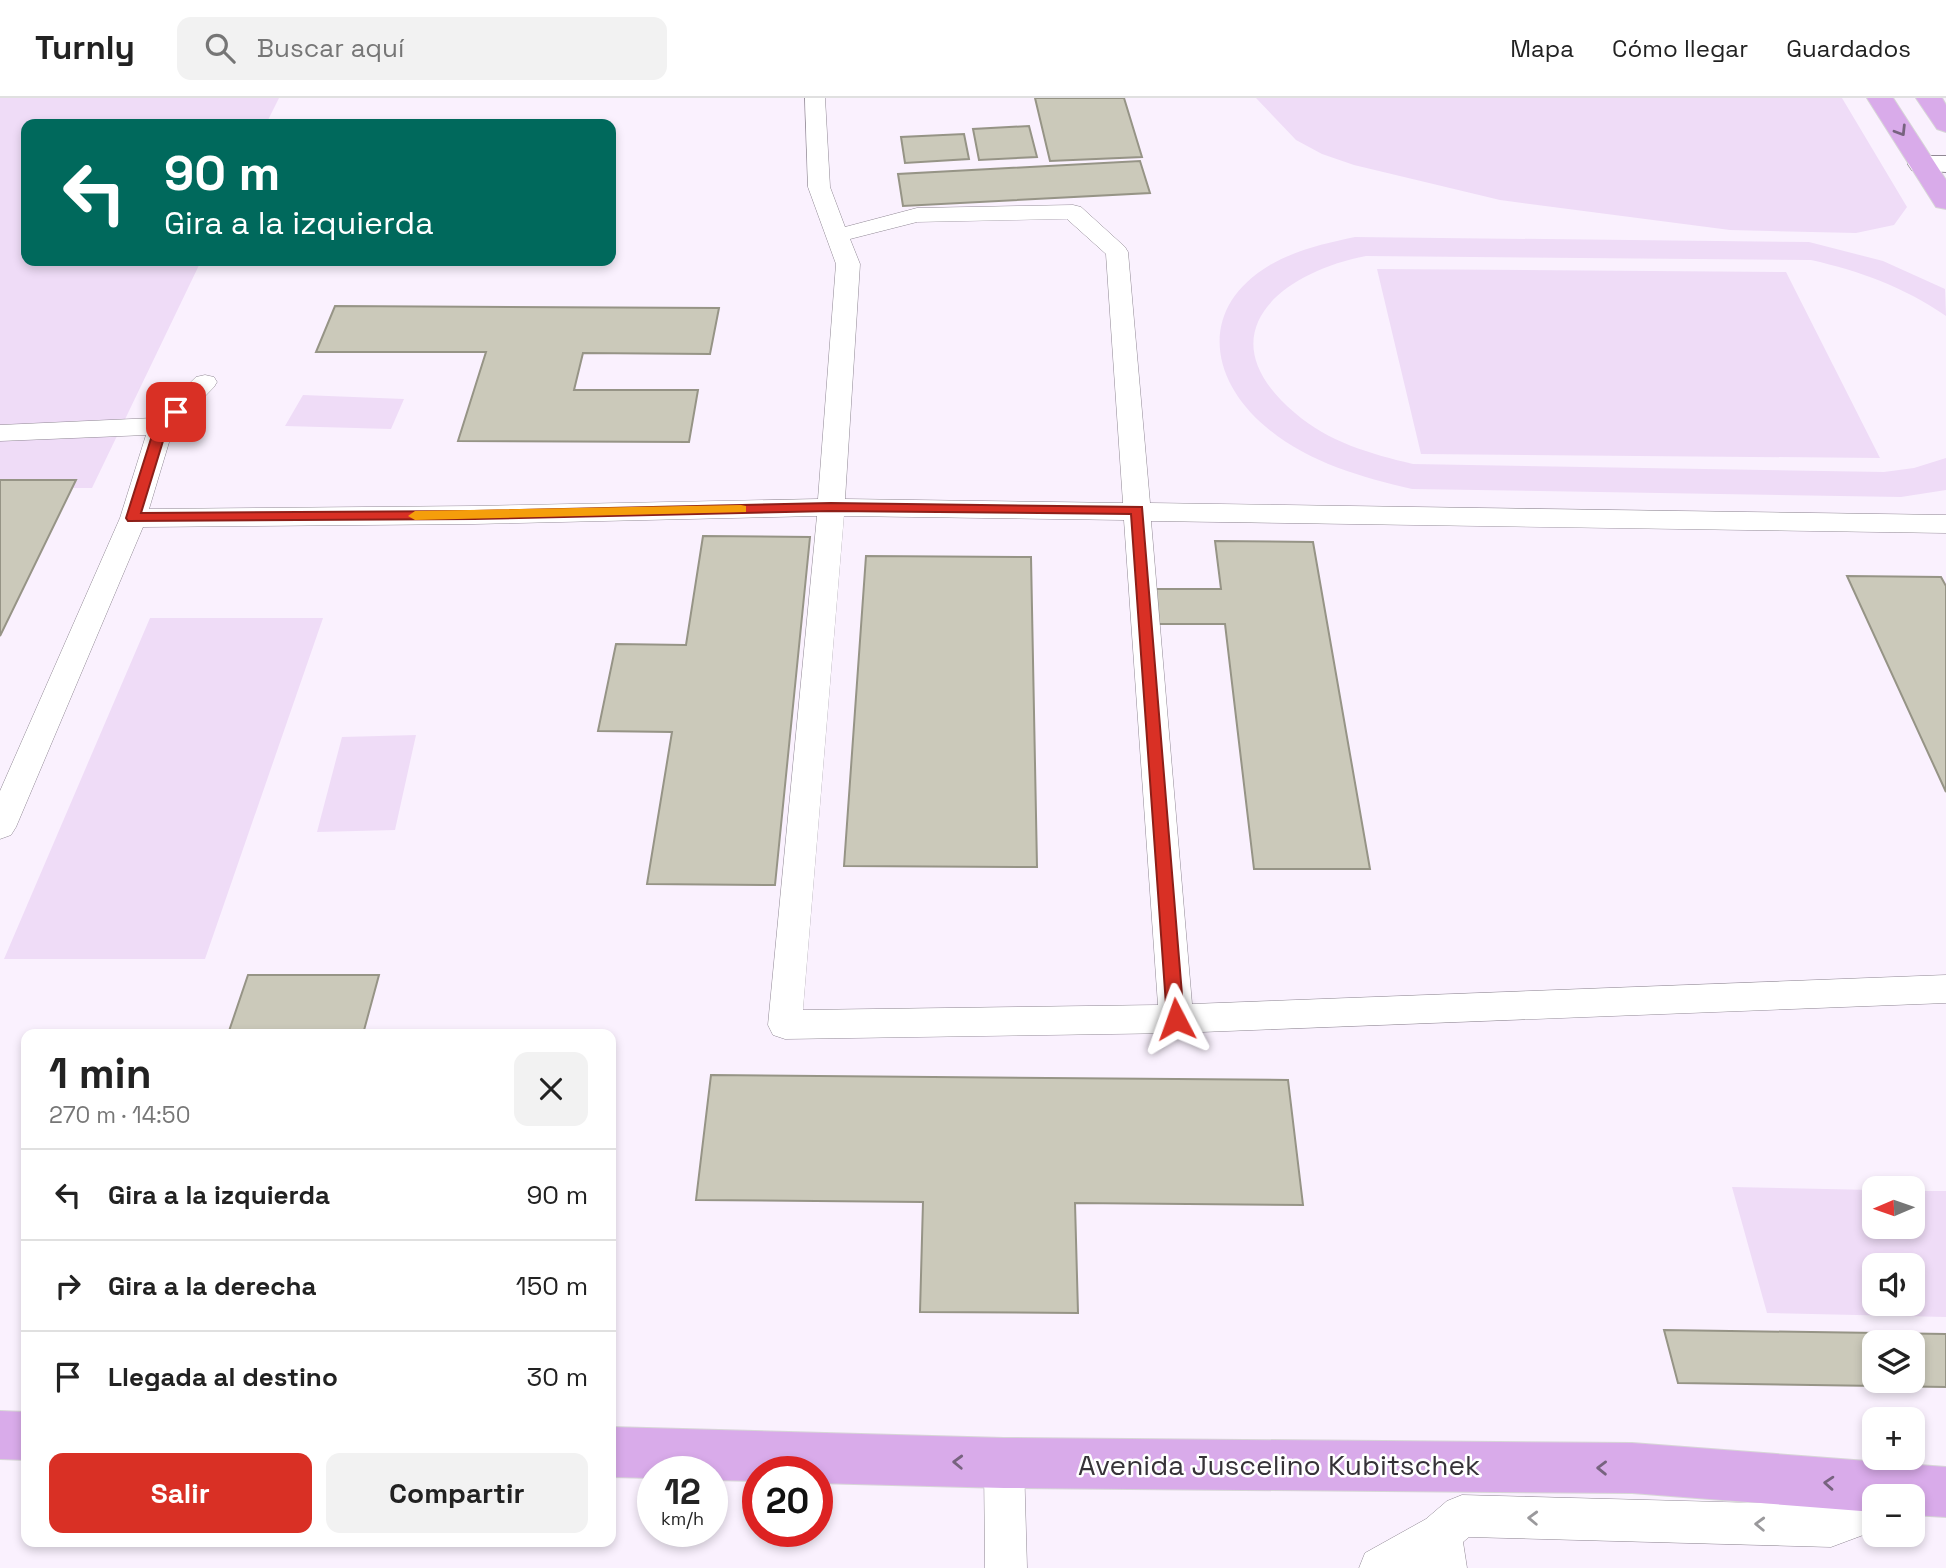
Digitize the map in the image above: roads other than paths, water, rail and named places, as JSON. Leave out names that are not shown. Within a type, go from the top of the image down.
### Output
[{"type":"main road","points":[[1880,98],[1934,164],[1946,201]]},
{"type":"main road","points":[[1929,98],[1946,124]]},
{"type":"main road","points":[[0,1435],[21,1436]]},
{"type":"main road","name":"Avenida Juscelino Kubitschek","points":[[616,1452],[1004,1463],[1632,1468],[1928,1493]]},
{"type":"lane","points":[[815,98],[819,187],[848,264],[831,507],[785,1025],[1176,1019],[1946,989]]},
{"type":"lane","points":[[837,236],[917,215],[1073,212],[1117,253],[1176,1019]]},
{"type":"lane","points":[[0,827],[133,518],[161,426],[205,382]]},
{"type":"lane","points":[[0,433],[161,426]]},
{"type":"lane","points":[[133,518],[488,515],[831,507],[1946,524]]},
{"type":"lane","points":[[1004,1463],[1006,1568]]},
{"type":"lane","points":[[1380,1568],[1444,1551],[1462,1516],[1831,1526],[1862,1514]]}]
